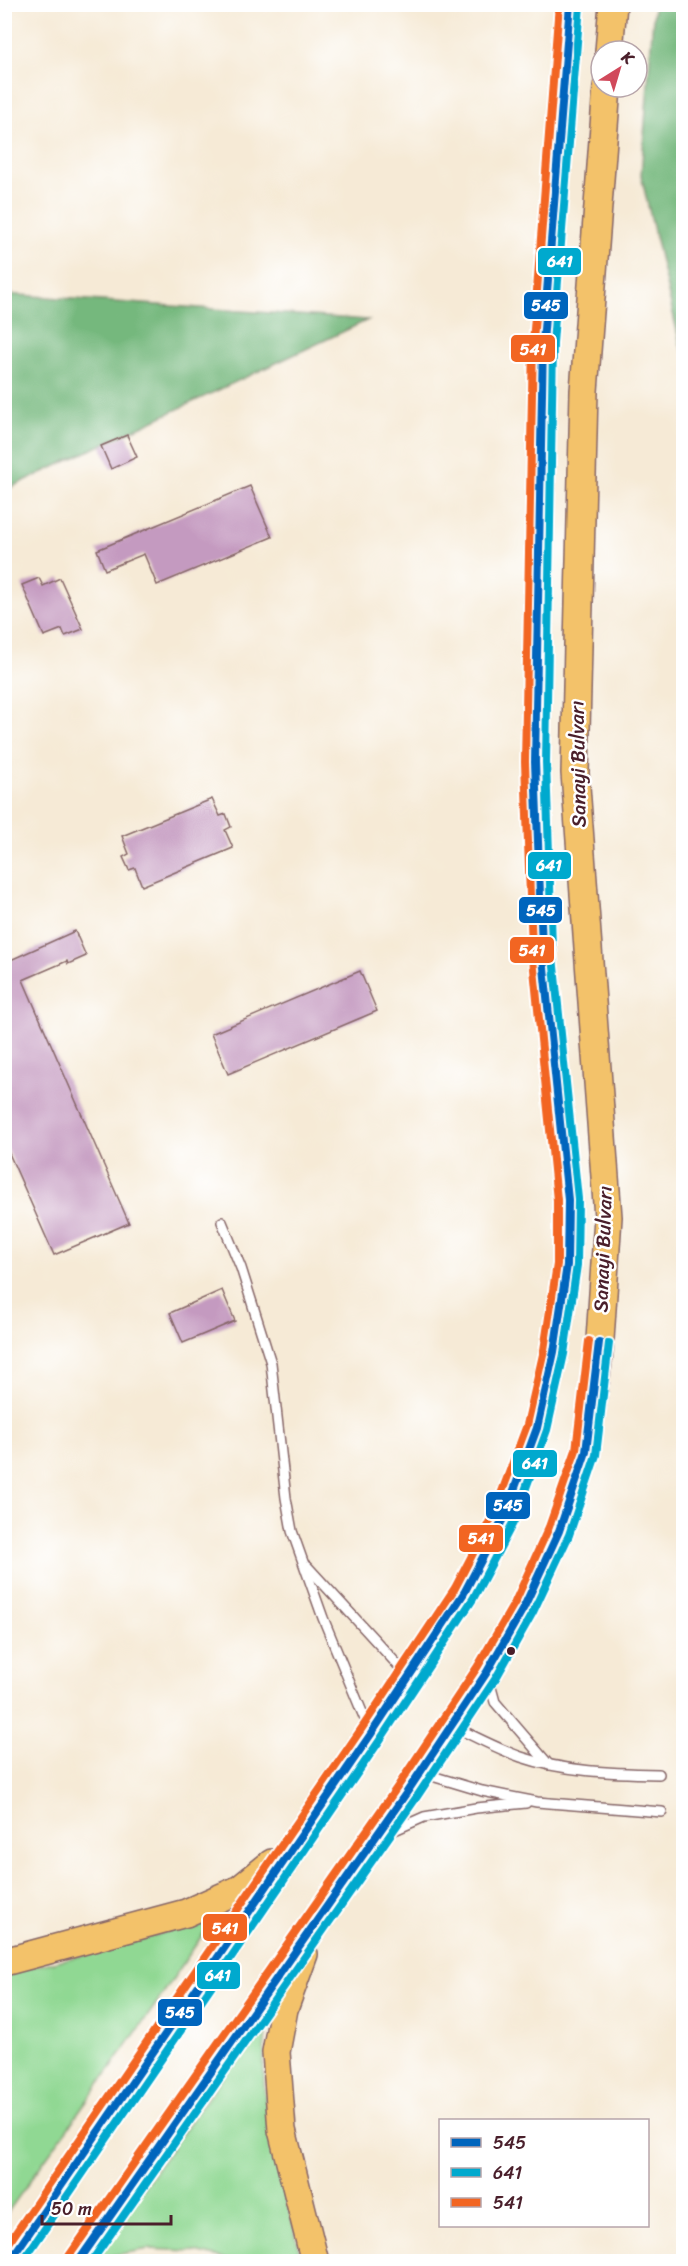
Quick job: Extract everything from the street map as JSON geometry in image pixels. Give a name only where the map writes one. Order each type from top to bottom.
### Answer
[{"type":"main road","name":"Sanayi Bulvarı","points":[[9,2262],[464,1593],[504,1517],[537,1428],[554,1352],[567,1264],[568,1200],[542,948],[535,762],[543,342],[570,4]]},
{"type":"main road","points":[[610,39],[613,4]]},
{"type":"main road","name":"Sanayi Bulvarı","points":[[78,2262],[420,1772],[487,1672],[524,1607],[559,1530],[586,1452],[599,1355],[608,1217],[575,773],[584,391],[605,99]]},
{"type":"main road","points":[[4,1962],[186,1913],[240,1889],[296,1843]]},
{"type":"main road","points":[[315,2262],[282,2130],[276,2052],[284,2009],[317,1918]]},
{"type":"lane","points":[[222,1222],[241,1268],[271,1363],[292,1532],[323,1618],[370,1734]]},
{"type":"lane","points":[[304,1562],[408,1677]]},
{"type":"lane","points":[[487,1672],[495,1702],[549,1765]]},
{"type":"lane","points":[[451,1725],[519,1757],[549,1765],[606,1773],[658,1774]]},
{"type":"lane","points":[[420,1772],[482,1791],[537,1802],[662,1812]]},
{"type":"lane","points":[[374,1838],[424,1817],[476,1808],[537,1802]]},
{"type":"green space","points":[[654,5],[683,5],[683,351],[641,175],[647,99],[649,99]]},
{"type":"green space","points":[[5,294],[368,320],[5,490]]},
{"type":"green space","points":[[204,1920],[205,1931],[154,2007],[5,2216],[5,1973],[114,1948]]},
{"type":"green space","points":[[276,2002],[266,2033],[264,2091],[273,2148],[303,2261],[233,2261],[191,2251],[149,2249],[92,2259]]},
{"type":"building","points":[[127,435],[137,457],[111,469],[101,446]]},
{"type":"building","points":[[250,486],[272,537],[157,585],[144,554],[105,570],[97,550]]},
{"type":"building","points":[[39,578],[43,586],[60,578],[83,629],[65,636],[62,629],[44,636],[22,585]]},
{"type":"building","points":[[212,799],[220,816],[226,814],[231,827],[225,830],[233,848],[142,886],[135,868],[129,870],[123,857],[129,854],[122,836]]},
{"type":"building","points":[[75,931],[86,956],[68,964],[67,961],[23,980],[129,1223],[54,1255],[4,1142],[4,963]]},
{"type":"building","points":[[360,971],[377,1011],[228,1074],[211,1034]]},
{"type":"building","points":[[222,1290],[235,1321],[183,1343],[170,1313]]},
{"type":"transit line","name":"541","points":[[4,2250],[362,1728],[455,1588],[494,1513],[527,1425],[544,1350],[557,1264],[557,1200],[532,949],[525,762],[533,342],[559,4]]},
{"type":"transit line","name":"545","points":[[9,2262],[371,1734],[464,1593],[504,1517],[537,1428],[554,1352],[567,1265],[568,1200],[542,948],[535,762],[543,342],[570,4]]},
{"type":"transit line","name":"641","points":[[22,2262],[380,1740],[473,1599],[514,1521],[547,1430],[564,1354],[577,1265],[578,1199],[552,947],[546,762],[553,343],[580,5]]},
{"type":"transit line","name":"541","points":[[69,2256],[398,1786],[478,1666],[515,1602],[549,1527],[576,1450],[589,1341]]},
{"type":"transit line","name":"545","points":[[78,2262],[407,1792],[487,1672],[524,1607],[559,1531],[586,1452],[599,1342]]},
{"type":"transit line","name":"641","points":[[91,2262],[416,1798],[496,1678],[533,1612],[569,1535],[596,1455],[609,1343]]}]
